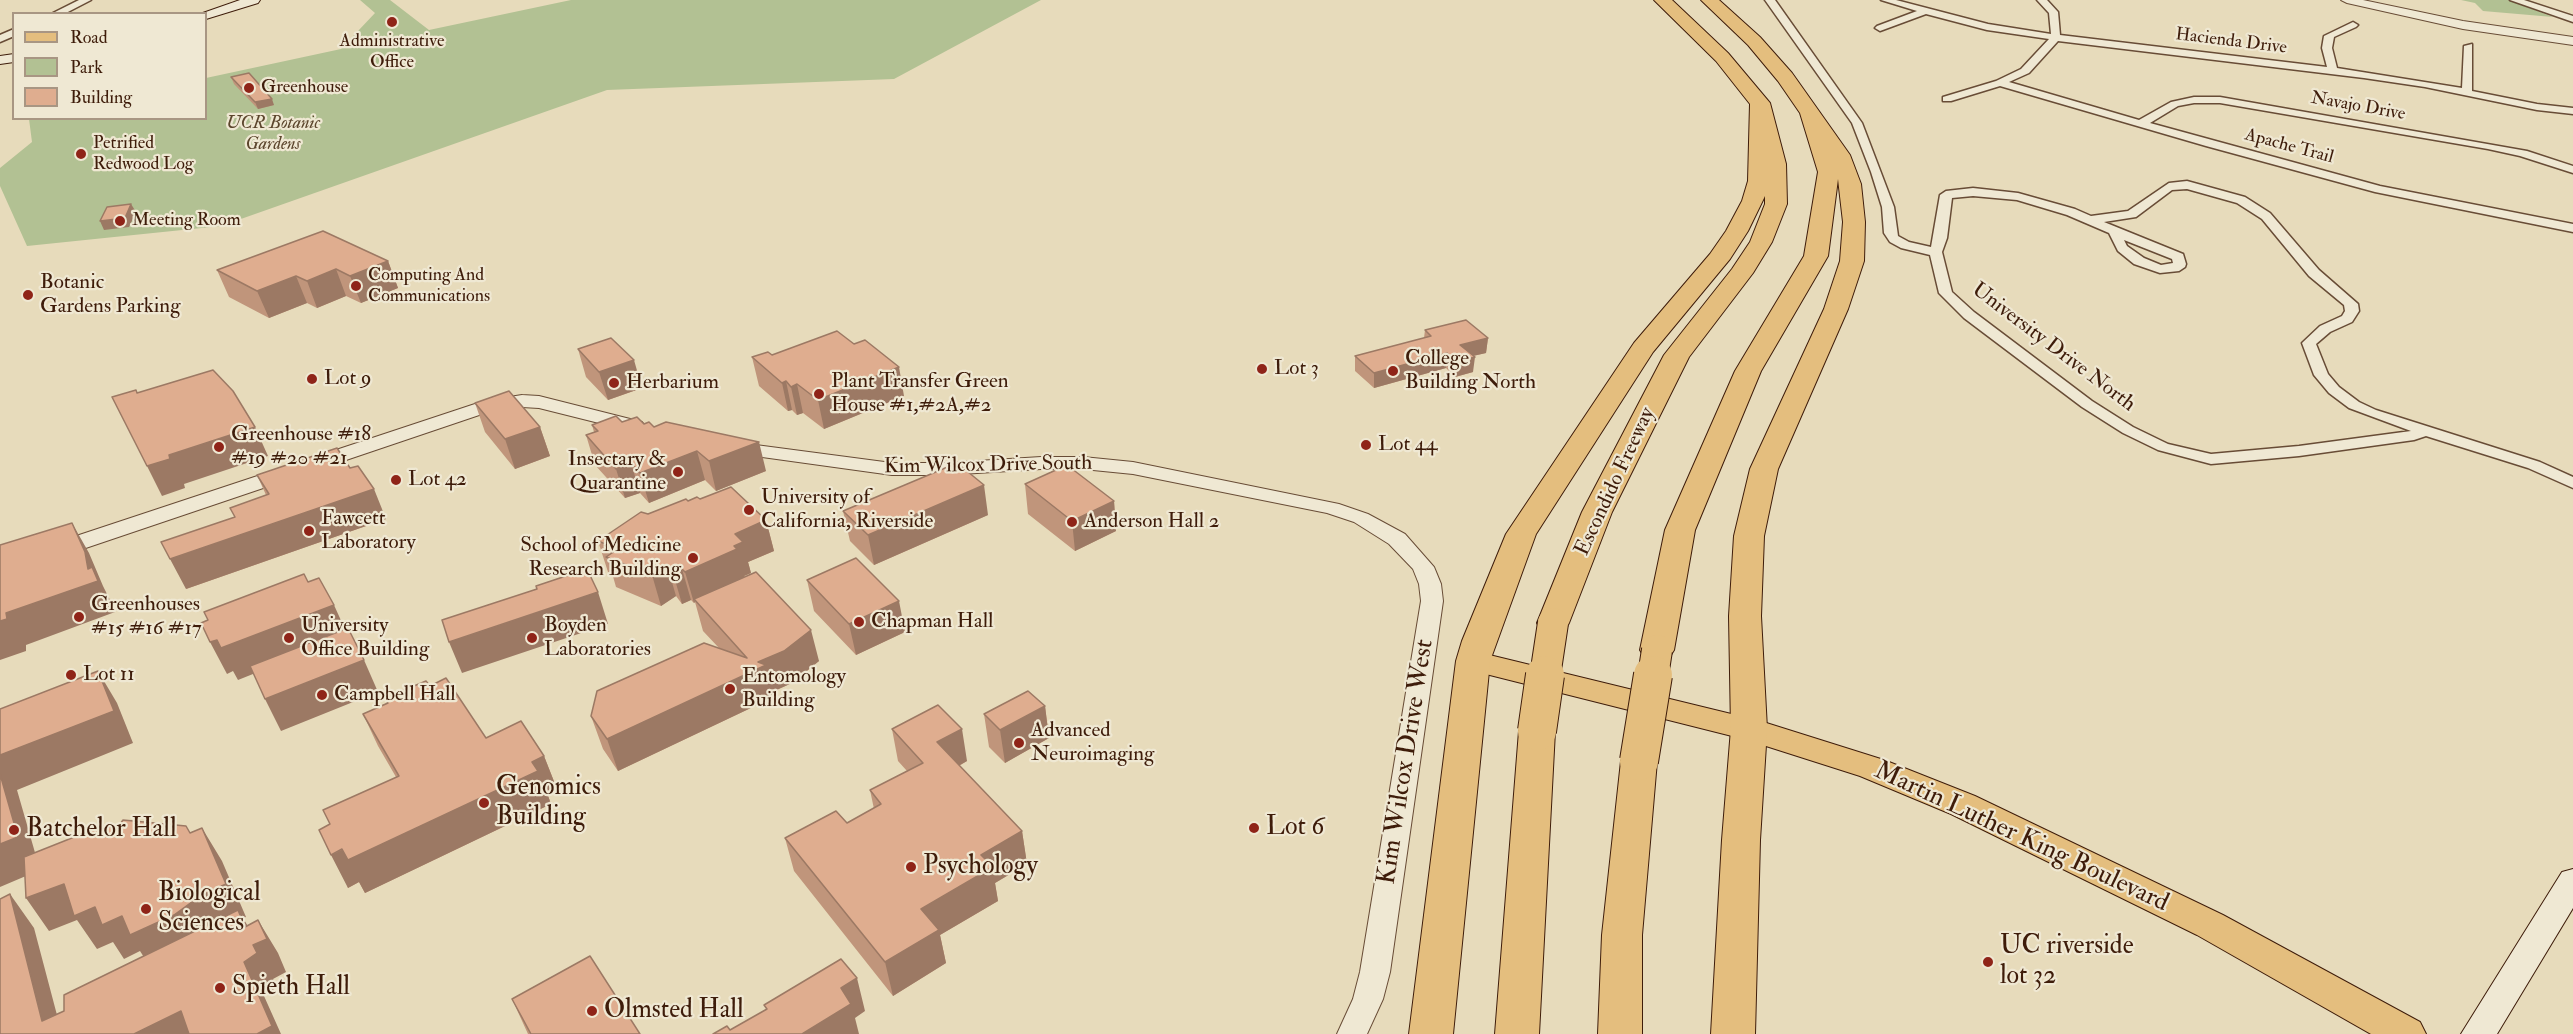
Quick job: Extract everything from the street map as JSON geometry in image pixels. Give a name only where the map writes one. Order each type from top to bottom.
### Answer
[{"type":"highway","name":"Escondido Freeway","points":[[1517,1034],[1538,731],[1553,623],[1597,512],[1677,355],[1741,273],[1761,242],[1776,204],[1776,164],[1760,103],[1722,57],[1662,0]]},
{"type":"highway","points":[[1709,0],[1754,41],[1785,77],[1840,155],[1850,184],[1854,222],[1852,261],[1836,309],[1764,469],[1749,536],[1745,616],[1749,729],[1741,840],[1733,1034]]},
{"type":"highway","points":[[1431,1034],[1473,661],[1521,534],[1643,348],[1718,259],[1743,221],[1753,201],[1759,181],[1760,103]]},
{"type":"highway","points":[[1620,1034],[1622,934],[1639,761],[1680,530],[1748,371],[1816,256],[1828,172],[1810,113]]},
{"type":"main road","points":[[207,15],[253,0]]},
{"type":"main road","name":"Martin Luther King Boulevard","points":[[1473,661],[1749,729],[1872,768],[1963,805],[2210,925],[2406,1034]]},
{"type":"main road","points":[[2478,1034],[2573,881]]},
{"type":"street","points":[[59,12],[86,0]]},
{"type":"street","points":[[1770,0],[1858,127],[1868,147],[1885,198],[1890,233],[1894,239],[1905,245],[1936,252],[1941,238],[1946,195],[1973,192],[2018,197],[2091,220],[2178,258],[2180,264],[2174,268],[2160,269],[2139,261],[2122,248],[2114,231]]},
{"type":"street","name":"Hacienda Drive","points":[[1886,0],[1987,27],[2055,38],[2333,71],[2537,107],[2573,111]]},
{"type":"street","points":[[1947,99],[2000,83],[2025,71],[2037,60],[2055,38],[2053,12],[2042,0]]},
{"type":"street","points":[[2347,0],[2463,25],[2573,40]]},
{"type":"street","points":[[2515,0],[2573,19]]},
{"type":"street","points":[[1880,28],[1925,11]]},
{"type":"street","points":[[2333,71],[2327,48],[2329,36],[2353,25]]},
{"type":"street","points":[[2467,93],[2469,46]]},
{"type":"street","name":"Apache Trail","points":[[2000,83],[2379,189],[2573,228]]},
{"type":"street","name":"Navajo Drive","points":[[2140,123],[2175,104],[2194,100],[2220,100],[2488,146],[2523,153],[2573,170]]},
{"type":"street","points":[[2091,220],[2132,214],[2169,187],[2187,185],[2216,191],[2241,200],[2266,216],[2314,273],[2351,304],[2352,311],[2347,319],[2325,329],[2309,343],[2321,375],[2354,405],[2534,465],[2573,483]]},
{"type":"street","name":"University Drive North","points":[[1936,252],[1946,293],[1969,315],[2086,404],[2128,430],[2163,447],[2211,459],[2299,451],[2414,435],[2425,430]]},
{"type":"street","points":[[42,555],[447,418],[507,402],[539,402],[655,431]]},
{"type":"street","name":"Kim Wilcox Drive South","points":[[713,445],[892,469],[945,469],[1041,463],[1104,465],[1171,475],[1293,499],[1332,508],[1361,518]]},
{"type":"street","name":"Kim Wilcox Drive West","points":[[1352,1034],[1368,999],[1375,972],[1432,601],[1430,584],[1423,567],[1412,553],[1397,539],[1361,518]]},
{"type":"green space","name":"UCR Botanic Gardens","points":[[360,0],[390,0],[429,30],[571,0],[1041,0],[894,79],[607,90],[221,226],[27,246],[0,186],[0,168],[32,142],[29,120],[207,120],[207,78],[341,49],[375,13]]},
{"type":"green space","points":[[2461,0],[2508,0],[2553,17],[2483,11],[2475,3]]},
{"type":"building","points":[[249,73],[272,99],[255,102],[231,77]]},
{"type":"building","points":[[131,204],[125,218],[100,221],[107,207]]},
{"type":"building","points":[[323,231],[388,261],[350,276],[336,269],[307,281],[296,276],[257,291],[217,270]]},
{"type":"building","points":[[1466,320],[1488,338],[1460,345],[1475,357],[1456,362],[1447,353],[1374,373],[1355,356],[1431,336],[1425,330]]},
{"type":"building","points":[[837,331],[854,344],[865,340],[899,367],[818,400],[797,384],[791,387],[786,381],[782,383],[752,357],[768,352],[772,355]]},
{"type":"building","points":[[611,338],[634,360],[599,372],[578,349]]},
{"type":"building","points":[[213,370],[233,391],[255,427],[169,455],[170,459],[147,466],[112,397],[136,390],[137,393]]},
{"type":"building","points":[[509,391],[540,427],[505,439],[475,403]]},
{"type":"building","points":[[616,416],[622,422],[637,417],[644,424],[649,422],[654,427],[666,422],[759,442],[709,461],[697,451],[640,473],[631,463],[616,469],[586,435],[598,431],[592,425]]},
{"type":"building","points":[[337,448],[350,468],[358,466],[374,489],[170,559],[161,542],[235,517],[230,508],[269,494],[257,475]]},
{"type":"building","points":[[957,463],[984,485],[868,535],[843,511]]},
{"type":"building","points":[[1067,465],[1114,501],[1072,521],[1025,484]]},
{"type":"building","points":[[731,487],[766,520],[735,534],[743,542],[734,546],[737,549],[685,572],[682,569],[673,573],[667,565],[652,575],[606,557],[618,549],[598,541],[641,512],[648,514],[686,499],[688,501],[697,497],[700,499]]},
{"type":"building","points":[[72,523],[85,552],[88,569],[92,567],[98,581],[6,613],[7,619],[0,621],[0,545]]},
{"type":"building","points":[[856,558],[899,601],[849,624],[807,580]]},
{"type":"building","points":[[587,569],[598,592],[449,642],[442,620],[537,589],[536,586]]},
{"type":"building","points":[[756,572],[811,630],[784,651],[758,662],[766,665],[607,739],[591,716],[597,691],[704,643],[747,658],[694,599]]},
{"type":"building","points":[[304,574],[308,582],[319,578],[334,605],[221,648],[217,640],[210,642],[201,623],[208,620],[204,612]]},
{"type":"building","points":[[348,628],[364,660],[265,699],[250,666]]},
{"type":"building","points":[[98,671],[114,711],[0,755],[0,709]]},
{"type":"building","points":[[446,678],[486,738],[521,721],[544,756],[532,762],[538,771],[348,860],[342,849],[331,855],[319,830],[330,824],[323,810],[399,776],[363,714],[388,703],[385,698],[426,681],[430,686]]},
{"type":"building","points":[[1028,691],[1045,706],[1000,730],[984,714]]},
{"type":"building","name":"Psychology","points":[[938,705],[962,729],[937,742],[1022,831],[981,855],[993,867],[921,909],[939,930],[885,962],[785,838],[836,811],[847,823],[881,804],[870,790],[923,763],[892,729]]},
{"type":"building","points":[[0,774],[18,837],[0,844]]},
{"type":"building","points":[[123,820],[186,826],[190,833],[202,828],[226,884],[200,896],[174,915],[130,935],[122,916],[102,925],[95,907],[74,916],[64,884],[26,898],[24,857],[102,826],[117,828]]},
{"type":"building","points":[[10,894],[42,1021],[64,1011],[64,995],[238,910],[245,927],[258,920],[267,939],[253,945],[257,953],[244,962],[272,1026],[257,1034],[189,1034],[181,1011],[134,1034],[0,1034],[0,899]]},
{"type":"building","points":[[590,956],[640,1034],[531,1034],[512,999]]},
{"type":"building","points":[[841,959],[857,978],[841,988],[851,1004],[802,1034],[713,1034],[727,1026],[730,1030],[767,1009],[764,1005]]},
{"type":"place","name":"Administrative Office","points":[[392,22]]},
{"type":"place","name":"Greenhouse","points":[[249,88]]},
{"type":"place","name":"Petrified Redwood Log","points":[[81,154]]},
{"type":"place","name":"Meeting Room","points":[[120,221]]},
{"type":"place","name":"Computing And Communications","points":[[356,286]]},
{"type":"place","name":"Botanic Gardens Parking","points":[[28,295]]},
{"type":"place","name":"Lot 3","points":[[1262,369]]},
{"type":"place","name":"College Building North","points":[[1393,371]]},
{"type":"place","name":"Lot 9","points":[[312,379]]},
{"type":"place","name":"Herbarium","points":[[614,383]]},
{"type":"place","name":"Plant Transfer Green House #1,#2A,#2","points":[[819,394]]},
{"type":"place","name":"Lot 44","points":[[1366,445]]},
{"type":"place","name":"Greenhouse #18 #19 #20 #21","points":[[219,447]]},
{"type":"place","name":"Insectary & Quarantine","points":[[678,472]]},
{"type":"place","name":"Lot 42","points":[[396,480]]},
{"type":"place","name":"University of California, Riverside","points":[[749,510]]},
{"type":"place","name":"Anderson Hall 2","points":[[1072,522]]},
{"type":"place","name":"Fawcett Laboratory","points":[[309,531]]},
{"type":"place","name":"School of Medicine Research Building","points":[[693,558]]},
{"type":"place","name":"Greenhouses #15 #16 #17","points":[[79,617]]},
{"type":"place","name":"Chapman Hall","points":[[859,622]]},
{"type":"place","name":"University Office Building","points":[[289,638]]},
{"type":"place","name":"Boyden Laboratories","points":[[532,638]]},
{"type":"place","name":"Lot 11","points":[[71,675]]},
{"type":"place","name":"Entomology Building","points":[[730,689]]},
{"type":"place","name":"Campbell Hall","points":[[322,695]]},
{"type":"place","name":"Advanced Neuroimaging","points":[[1019,743]]},
{"type":"place","name":"Genomics Building","points":[[484,803]]},
{"type":"place","name":"Lot 6","points":[[1254,828]]},
{"type":"place","name":"Batchelor Hall","points":[[14,830]]},
{"type":"place","name":"Psychology","points":[[911,867]]},
{"type":"place","name":"Biological Sciences","points":[[146,909]]},
{"type":"place","name":"UC riverside lot 32","points":[[1988,962]]},
{"type":"place","name":"Spieth Hall","points":[[220,988]]},
{"type":"place","name":"Olmsted Hall","points":[[592,1011]]}]
